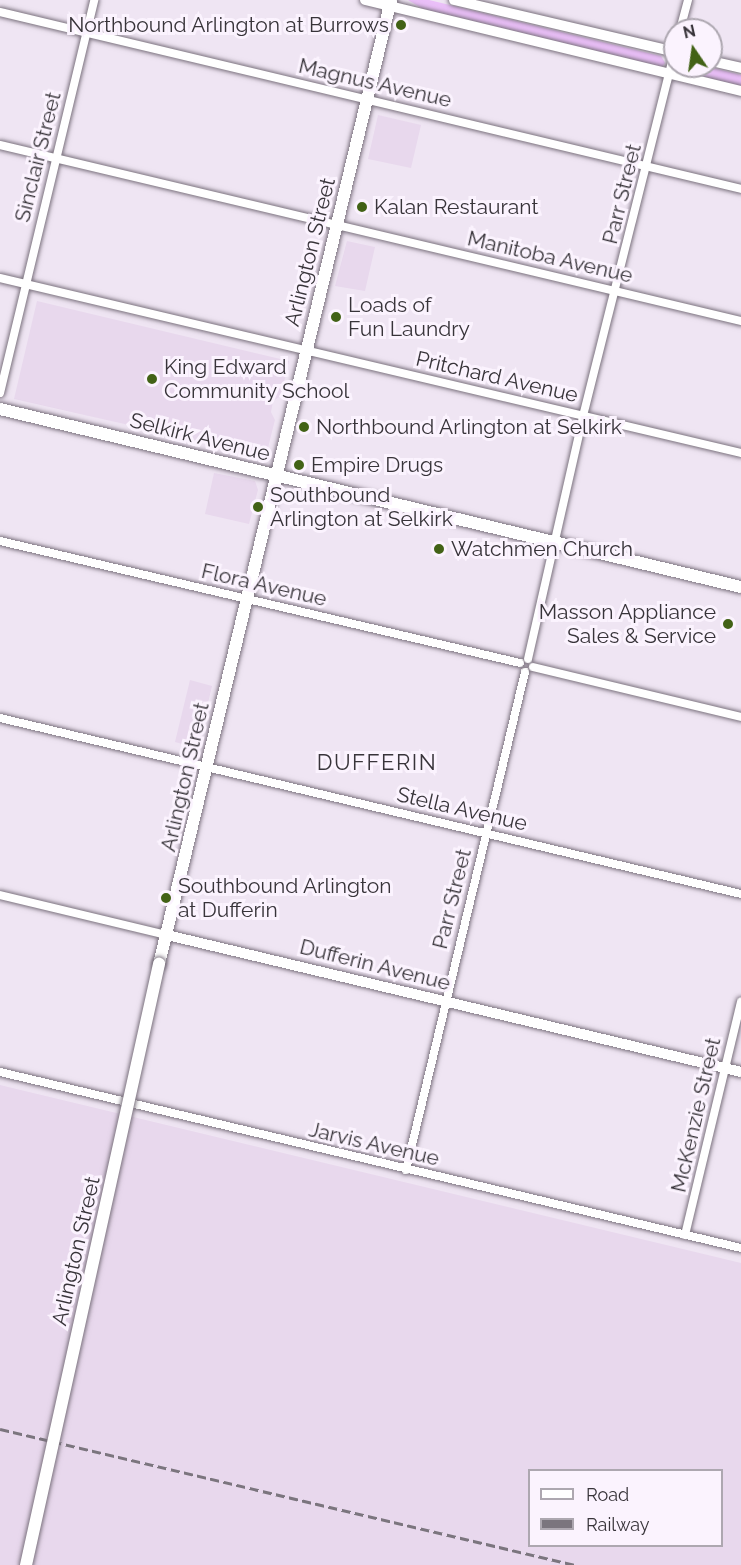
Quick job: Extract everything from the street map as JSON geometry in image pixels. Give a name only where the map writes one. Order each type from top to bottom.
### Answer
[{"type":"main road","name":"Arlington Street","points":[[26,1565],[159,964],[390,3]]},
{"type":"main road","name":"Selkirk Avenue","points":[[0,409],[741,587]]},
{"type":"street","name":"Sinclair Street","points":[[0,393],[94,0]]},
{"type":"street","points":[[365,0],[390,3],[663,72]]},
{"type":"street","points":[[454,0],[663,49]]},
{"type":"street","points":[[683,18],[688,0]]},
{"type":"street","name":"Magnus Avenue","points":[[0,12],[741,189]]},
{"type":"street","points":[[723,64],[741,68]]},
{"type":"street","name":"Parr Street","points":[[406,1170],[584,416],[617,292],[668,78]]},
{"type":"street","points":[[686,78],[741,91]]},
{"type":"street","name":"Manitoba Avenue","points":[[0,145],[741,321]]},
{"type":"street","name":"Pritchard Avenue","points":[[0,278],[741,453]]},
{"type":"street","name":"Flora Avenue","points":[[0,540],[741,717]]},
{"type":"street","name":"Stella Avenue","points":[[0,718],[741,894]]},
{"type":"street","name":"Dufferin Avenue","points":[[0,895],[741,1072]]},
{"type":"street","name":"McKenzie Street","points":[[685,1235],[741,1002]]},
{"type":"street","name":"Jarvis Avenue","points":[[0,1072],[741,1248]]},
{"type":"shaded area","points":[[408,0],[429,0],[661,56],[663,66],[662,67],[423,9]]},
{"type":"shaded area","points":[[723,70],[741,75],[741,86],[709,78],[723,78]]},
{"type":"shaded area","points":[[378,115],[421,125],[411,168],[368,159]]},
{"type":"shaded area","points":[[347,241],[375,247],[365,291],[335,286]]},
{"type":"shaded area","name":"King Edward Community School","points":[[37,301],[289,361],[281,396],[273,401],[271,412],[275,420],[266,456],[14,399]]},
{"type":"shaded area","points":[[214,473],[255,481],[258,490],[249,524],[205,514]]},
{"type":"shaded area","points":[[190,680],[212,686],[197,748],[175,742]]},
{"type":"shaded area","points":[[0,1085],[741,1263],[741,1565],[0,1565]]},
{"type":"railway","points":[[0,1429],[575,1565]]},
{"type":"place","name":"Northbound Arlington at Burrows","points":[[401,25]]},
{"type":"place","name":"Kalan Restaurant","points":[[362,207]]},
{"type":"place","name":"Loads of Fun Laundry","points":[[336,317]]},
{"type":"place","name":"King Edward Community School","points":[[152,379]]},
{"type":"place","name":"Northbound Arlington at Selkirk","points":[[304,427]]},
{"type":"place","name":"Empire Drugs","points":[[299,465]]},
{"type":"place","name":"Southbound Arlington at Selkirk","points":[[258,507]]},
{"type":"place","name":"Watchmen Church","points":[[439,549]]},
{"type":"place","name":"Masson Appliance Sales & Service","points":[[728,624]]},
{"type":"place","name":"Southbound Arlington at Dufferin","points":[[166,898]]},
{"type":"district","name":"DUFFERIN","points":[[377,763]]}]
